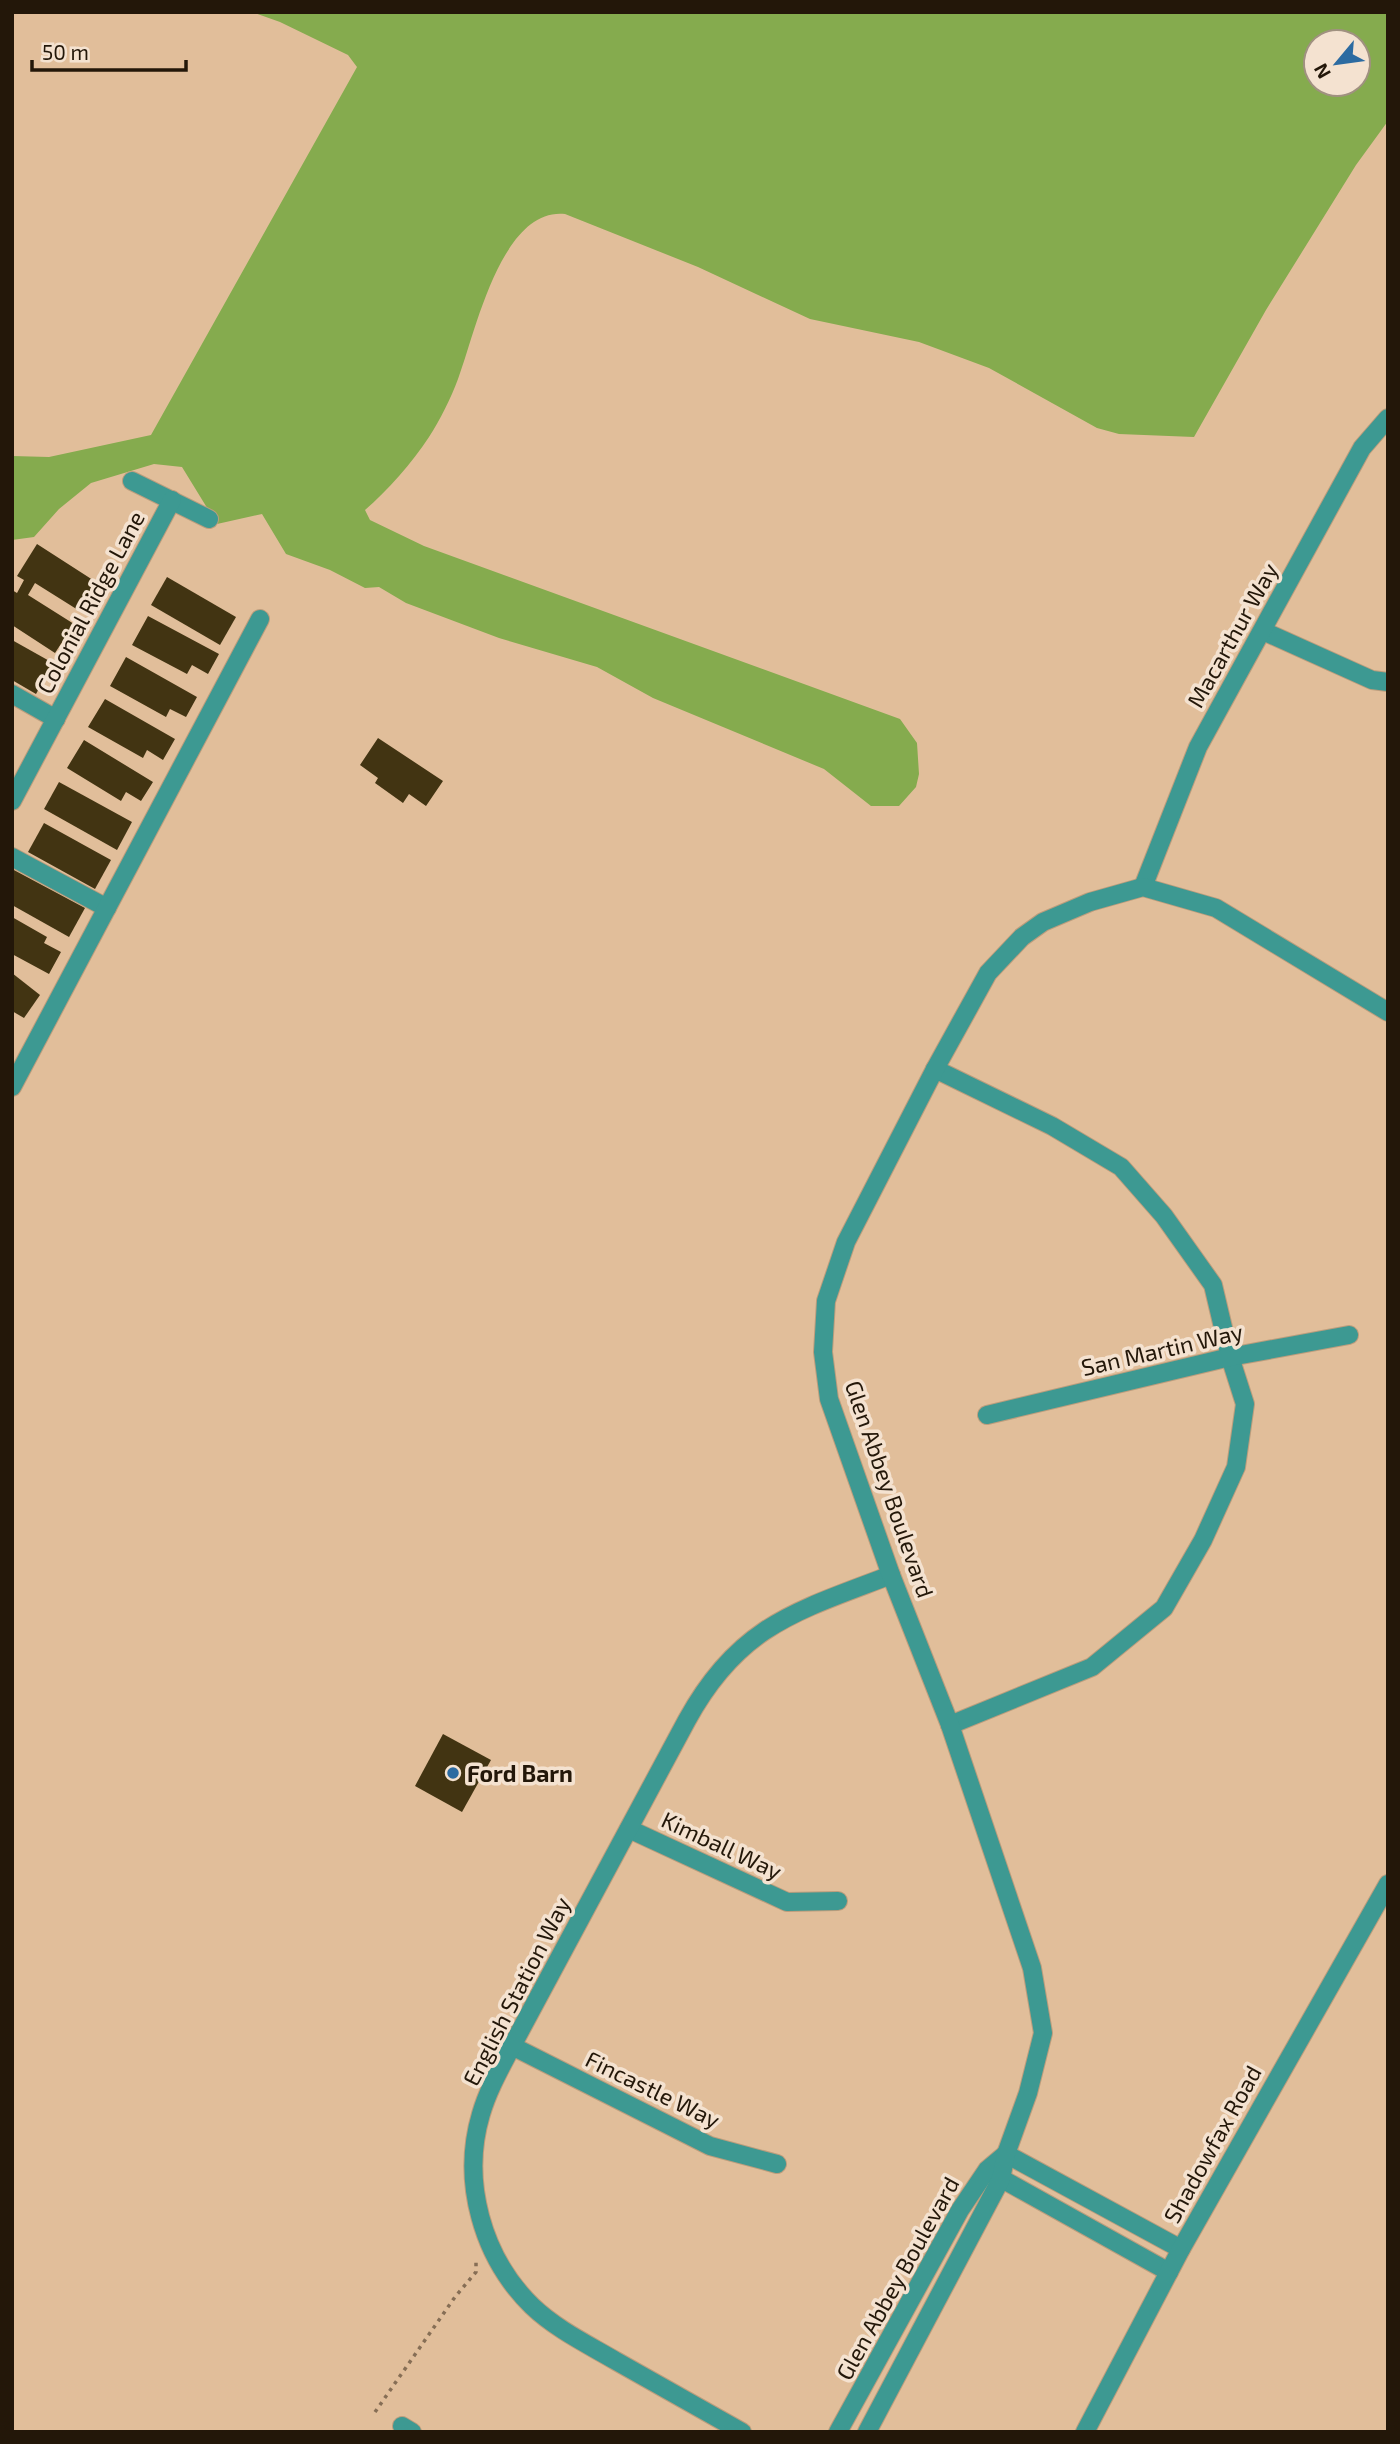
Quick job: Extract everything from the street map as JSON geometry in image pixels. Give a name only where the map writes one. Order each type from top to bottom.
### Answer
[{"type":"street","name":"Macarthur Way","points":[[1143,887],[1198,747],[1362,448],[1388,418]]},
{"type":"street","points":[[132,481],[209,519]]},
{"type":"street","name":"Colonial Ridge Lane","points":[[12,801],[172,500]]},
{"type":"street","points":[[12,1087],[260,619]]},
{"type":"street","points":[[1263,631],[1372,680],[1388,682]]},
{"type":"street","points":[[12,694],[56,719]]},
{"type":"street","points":[[12,857],[107,908]]},
{"type":"street","points":[[1143,887],[1216,908],[1388,1012]]},
{"type":"street","name":"Glen Abbey Boulevard","points":[[867,2432],[1006,2154],[1028,2093],[1043,2033],[1032,1968],[950,1726],[891,1574],[829,1399],[823,1352],[825,1301],[846,1242],[988,973],[1021,937],[1043,922],[1090,902],[1143,887]]},
{"type":"street","points":[[935,1069],[1052,1126],[1121,1167],[1164,1216],[1213,1285],[1230,1357],[1245,1404],[1236,1467],[1203,1540],[1164,1608],[1092,1667],[950,1726]]},
{"type":"street","name":"San Martin Way","points":[[987,1415],[1230,1357],[1349,1335]]},
{"type":"street","name":"English Station Way","points":[[742,2432],[568,2333],[531,2305],[496,2257],[485,2234],[475,2190],[473,2164],[480,2117],[489,2091],[512,2046],[696,1702],[727,1661],[748,1641],[797,1611],[891,1574]]},
{"type":"street","name":"Kimball Way","points":[[629,1829],[787,1902],[838,1901]]},
{"type":"street","name":"Shadowfax Road","points":[[1084,2432],[1181,2249],[1388,1884]]},
{"type":"street","name":"Fincastle Way","points":[[512,2046],[710,2146],[777,2164]]},
{"type":"street","points":[[1006,2154],[1181,2249]]},
{"type":"street","points":[[994,2174],[1169,2272]]},
{"type":"street","name":"Glen Abbey Boulevard","points":[[838,2432],[960,2210],[994,2174]]},
{"type":"path","points":[[375,2412],[455,2297],[476,2272],[476,2261]]},
{"type":"green space","points":[[252,12],[1388,12],[1388,121],[1356,165],[1266,310],[1194,437],[1119,434],[1097,428],[989,368],[919,342],[810,319],[698,267],[565,214],[543,217],[524,230],[508,251],[482,305],[458,379],[445,409],[415,457],[365,510],[370,520],[424,546],[900,719],[917,743],[919,774],[916,787],[899,806],[871,806],[824,769],[653,698],[597,667],[499,638],[406,603],[379,587],[365,588],[330,570],[286,554],[262,514],[217,524],[182,467],[154,464],[91,483],[59,509],[34,537],[12,540],[12,456],[49,457],[151,435],[357,67],[348,55],[280,22]]},
{"type":"building","points":[[37,544],[96,582],[78,610],[35,583],[28,595],[74,624],[55,653],[12,625],[12,590],[17,593],[24,580],[17,576]]},
{"type":"building","points":[[167,577],[236,617],[220,645],[151,605]]},
{"type":"building","points":[[148,616],[219,654],[208,674],[192,665],[187,674],[132,645]]},
{"type":"building","points":[[12,640],[53,663],[36,694],[12,680]]},
{"type":"building","points":[[126,657],[197,697],[186,717],[170,709],[166,717],[110,686]]},
{"type":"building","points":[[105,699],[175,739],[163,760],[147,750],[143,758],[88,727]]},
{"type":"building","points":[[378,738],[443,781],[426,806],[409,794],[403,803],[375,783],[378,778],[360,765]]},
{"type":"building","points":[[84,740],[153,782],[141,801],[126,792],[121,801],[67,768]]},
{"type":"building","points":[[59,782],[132,822],[117,850],[44,809]]},
{"type":"building","points":[[44,823],[111,860],[95,889],[28,852]]},
{"type":"building","points":[[12,869],[85,908],[69,937],[12,905]]},
{"type":"building","points":[[12,917],[47,937],[44,943],[61,952],[49,974],[12,954]]},
{"type":"building","points":[[12,973],[40,995],[24,1018],[12,1011]]},
{"type":"building","name":"Ford Barn","points":[[443,1734],[491,1760],[462,1812],[415,1786]]},
{"type":"place","name":"Ford Barn","points":[[453,1773]]}]
